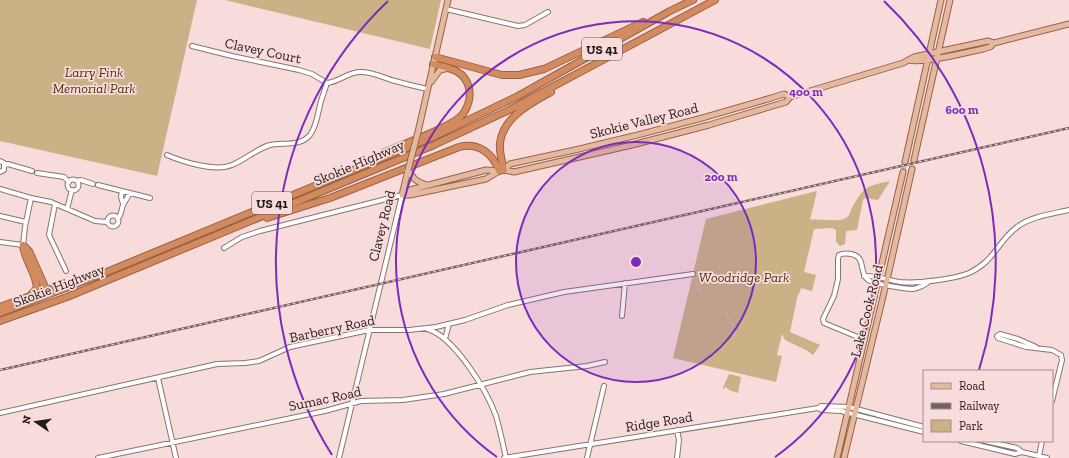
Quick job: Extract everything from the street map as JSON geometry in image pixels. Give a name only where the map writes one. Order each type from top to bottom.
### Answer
[{"type":"highway","name":"Skokie Highway","points":[[0,314],[67,289],[346,173],[486,112],[518,96],[670,11],[693,0]]},
{"type":"highway","name":"Skokie Highway","points":[[0,321],[67,297],[434,145],[496,116],[715,0]]},
{"type":"highway","points":[[435,57],[502,75],[529,74],[550,66],[640,23],[670,11]]},
{"type":"highway","points":[[346,173],[371,158],[449,124],[462,115],[469,101],[469,87],[462,75],[452,68],[433,64]]},
{"type":"highway","points":[[501,171],[500,143],[503,132],[510,121],[522,109],[568,82],[585,70]]},
{"type":"highway","points":[[230,230],[330,198],[459,146],[466,145],[480,147],[501,171]]},
{"type":"highway","points":[[23,245],[29,251],[45,287],[55,290],[67,289]]},
{"type":"highway","points":[[0,307],[30,296],[37,288],[37,282],[24,254],[23,245]]},
{"type":"main road","name":"Clavey Road","points":[[402,195],[448,0]]},
{"type":"main road","points":[[905,162],[941,0]]},
{"type":"main road","points":[[914,160],[950,0]]},
{"type":"main road","points":[[994,43],[1069,24]]},
{"type":"main road","name":"Skokie Valley Road","points":[[402,195],[410,190],[486,170],[514,172],[677,134],[786,102],[790,97],[909,60],[914,57],[988,41],[994,43],[990,47],[928,60],[915,62],[909,60]]},
{"type":"main road","points":[[428,89],[437,72],[443,69],[452,68]]},
{"type":"main road","name":"Skokie Valley Road","points":[[402,195],[410,195],[486,179],[510,164],[707,118],[784,94],[790,97]]},
{"type":"main road","points":[[707,118],[709,125]]},
{"type":"main road","points":[[675,126],[677,134]]},
{"type":"main road","name":"Lake Cook Road","points":[[844,458],[853,415],[887,283],[912,169]]},
{"type":"main road","points":[[408,170],[415,180],[428,185]]},
{"type":"main road","name":"Lake Cook Road","points":[[837,458],[903,172]]},
{"type":"street","points":[[446,10],[518,26],[525,25],[548,12]]},
{"type":"street","name":"Clavey Court","points":[[192,46],[299,70],[312,74],[327,83]]},
{"type":"street","points":[[167,154],[198,165],[213,168],[227,167],[266,146],[305,140],[310,135],[316,124],[321,100],[327,83],[334,82],[348,75],[360,72],[371,73],[428,89]]},
{"type":"street","points":[[0,161],[5,165],[8,164],[32,172]]},
{"type":"street","points":[[0,172],[4,170],[5,165]]},
{"type":"street","points":[[37,173],[64,178],[68,182],[68,187],[72,190]]},
{"type":"street","points":[[68,182],[74,179],[77,181],[81,180],[150,198]]},
{"type":"street","points":[[67,209],[72,190],[77,188],[77,181]]},
{"type":"street","points":[[0,189],[55,204],[95,221],[107,222],[110,226],[115,226],[119,222],[118,218],[124,204],[128,199],[129,193]]},
{"type":"street","points":[[122,191],[121,197],[124,204]]},
{"type":"street","name":"Skokie Valley Road","points":[[224,248],[242,237],[260,231],[402,195]]},
{"type":"street","name":"Clavey Road","points":[[338,458],[402,195]]},
{"type":"street","points":[[0,242],[23,245],[31,198]]},
{"type":"street","points":[[55,204],[49,235],[66,272]]},
{"type":"street","points":[[887,283],[930,281],[967,274],[982,266],[994,254],[1008,235],[1020,225],[1037,217],[1069,210]]},
{"type":"street","points":[[0,216],[26,222]]},
{"type":"street","points":[[107,222],[108,218],[111,216],[118,218]]},
{"type":"street","points":[[865,340],[824,323],[823,319],[834,296],[838,279],[839,254],[844,253],[857,255],[860,259],[864,276],[879,281],[906,289],[925,285],[930,281]]},
{"type":"street","name":"Barberry Road","points":[[0,413],[217,364],[259,361],[290,347],[369,330],[425,329],[449,324],[528,300],[564,292],[693,274]]},
{"type":"street","points":[[622,316],[625,283]]},
{"type":"street","points":[[445,339],[449,324]]},
{"type":"street","points":[[425,329],[432,330],[454,347],[481,385],[496,416],[505,458]]},
{"type":"street","points":[[1036,347],[1018,339],[1000,334],[997,336],[998,338],[1022,346],[1052,350],[1061,355],[1062,360],[1053,397]]},
{"type":"street","name":"Sumac Road","points":[[98,458],[324,411],[361,401],[422,398],[444,394],[530,372],[587,366],[606,362]]},
{"type":"street","points":[[158,378],[176,458]]},
{"type":"street","points":[[586,458],[604,386]]},
{"type":"street","name":"Ridge Road","points":[[505,458],[831,405],[855,408],[923,427]]},
{"type":"street","name":"Ridge Road","points":[[818,408],[822,410],[848,413],[923,432]]},
{"type":"street","points":[[677,430],[679,440],[678,458]]},
{"type":"street","points":[[965,442],[1015,454],[1022,452]]},
{"type":"street","points":[[990,442],[1017,448],[1022,452],[1047,458]]},
{"type":"street","points":[[1039,456],[1042,442]]},
{"type":"street","points":[[1020,458],[1022,452]]},
{"type":"green space","name":"Larry Fink Memorial Park","points":[[0,0],[197,0],[157,176],[0,141]]},
{"type":"green space","points":[[225,0],[441,0],[430,49]]},
{"type":"green space","name":"Woodridge Park","points":[[890,181],[878,200],[865,198],[863,200],[857,230],[846,231],[845,244],[840,246],[836,242],[836,230],[832,228],[814,229],[804,272],[816,275],[812,291],[801,288],[798,294],[790,332],[820,345],[813,355],[785,340],[782,334],[777,355],[782,356],[776,382],[673,358],[706,219],[817,191],[810,220],[839,220],[848,216],[863,191],[876,184]]},
{"type":"green space","points":[[729,374],[741,377],[738,393],[729,390],[726,387],[722,390]]},
{"type":"waterway","points":[[692,277],[696,281],[700,294]]},
{"type":"waterway","points":[[727,312],[728,317],[735,328],[733,338]]},
{"type":"tunnel","points":[[903,172],[905,162]]},
{"type":"railway","points":[[0,370],[1069,128]]}]
